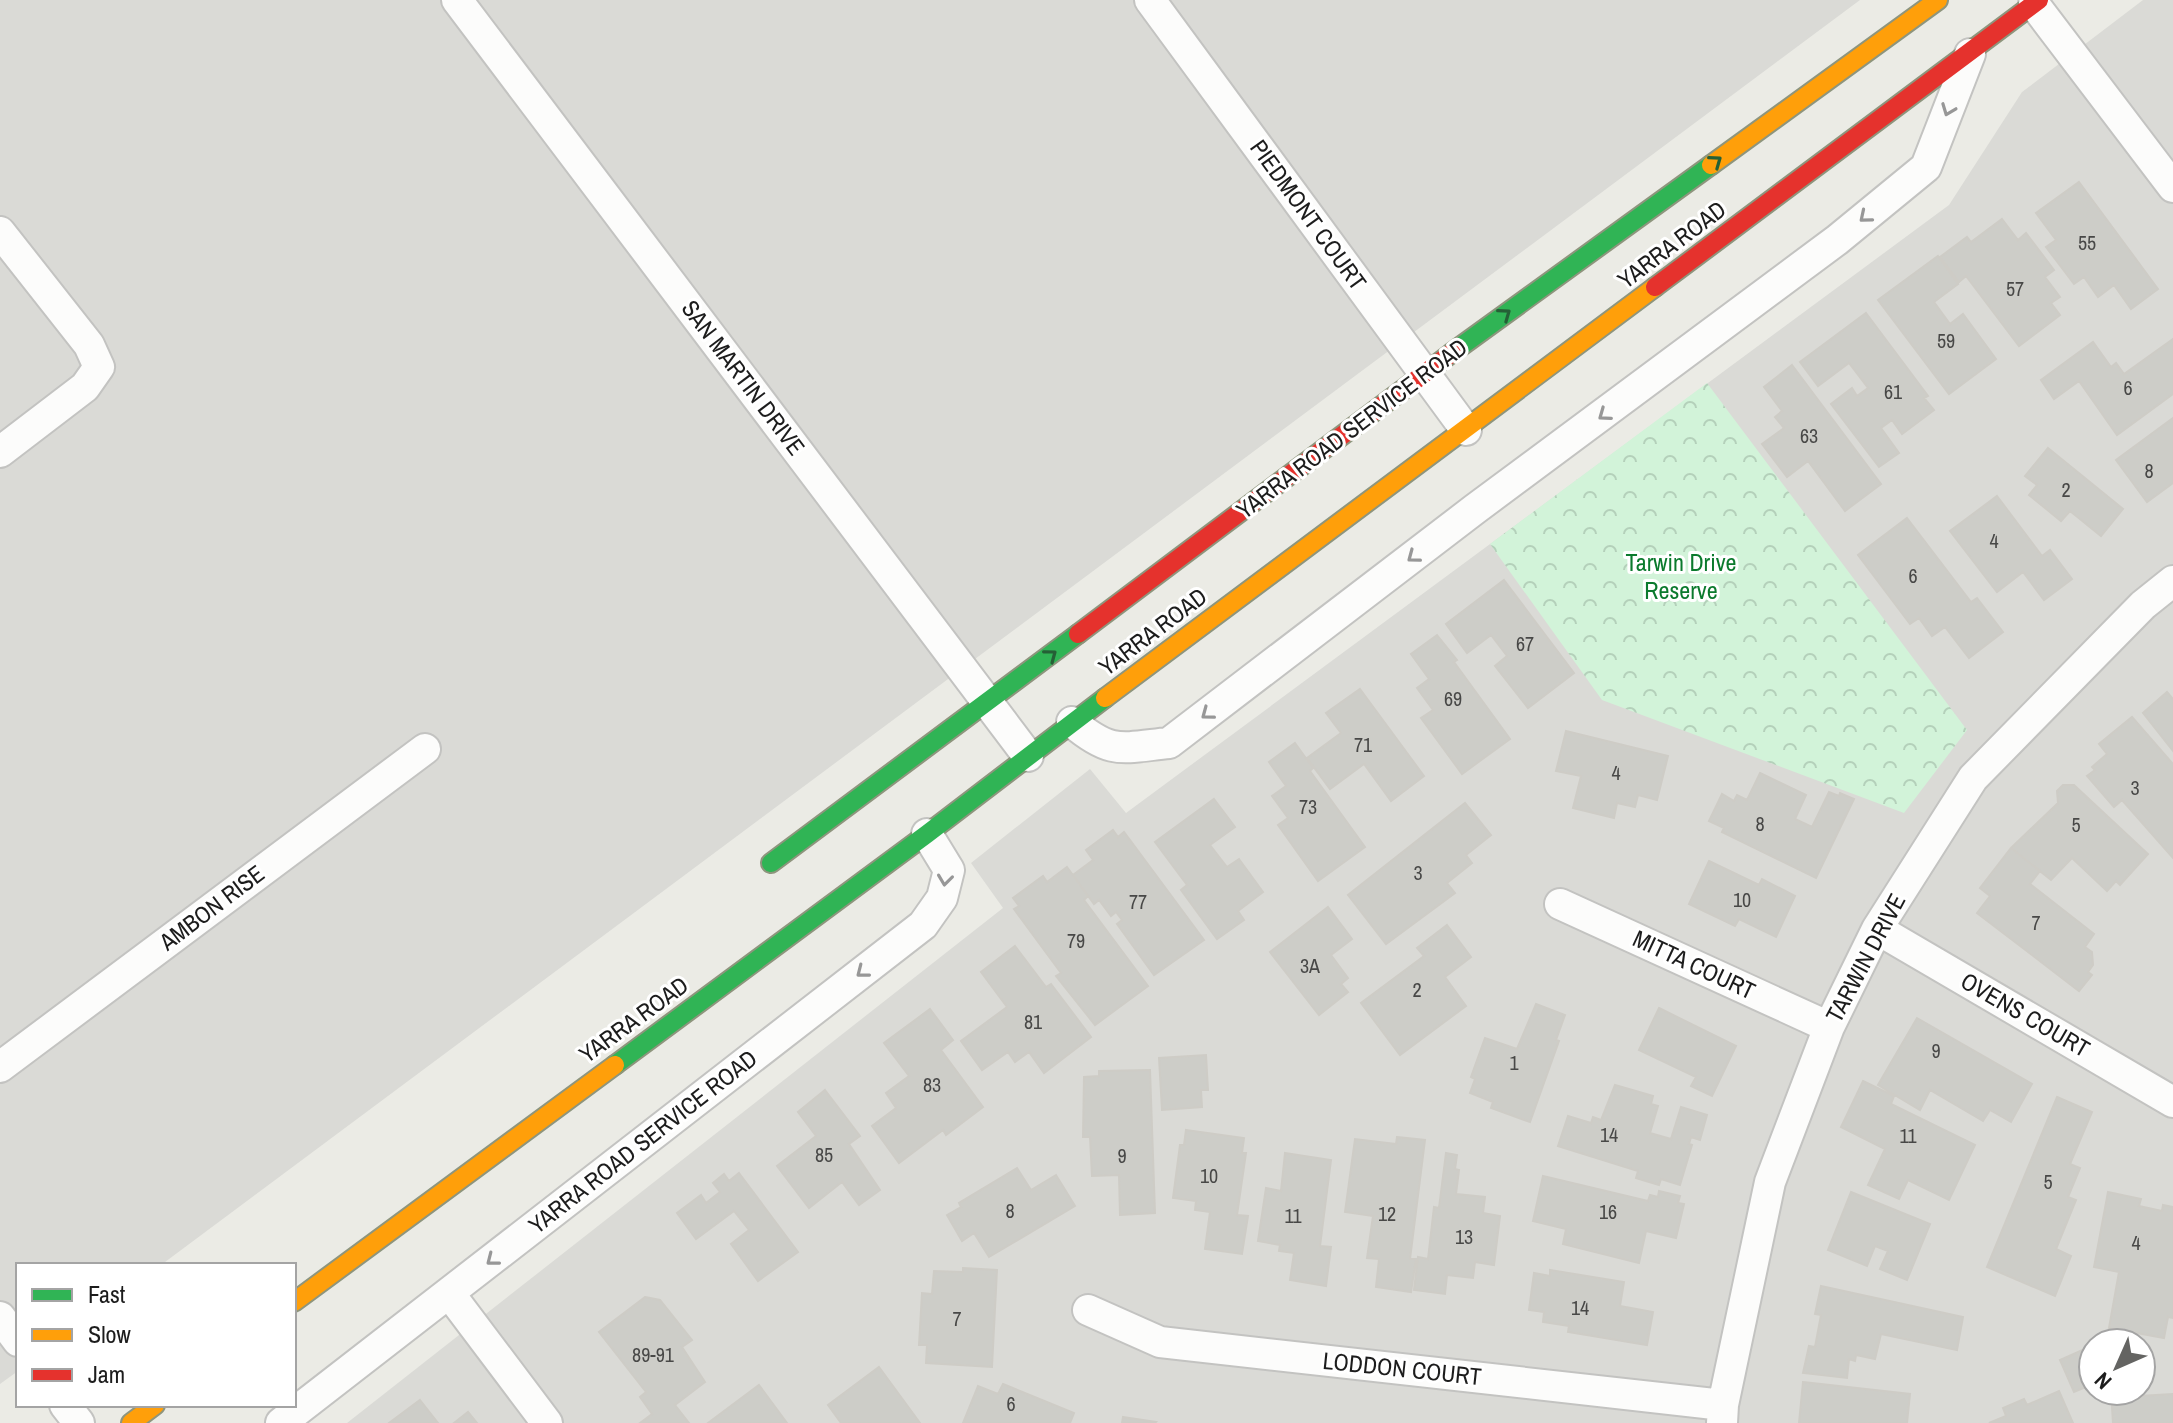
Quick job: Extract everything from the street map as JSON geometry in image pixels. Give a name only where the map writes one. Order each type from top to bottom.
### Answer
[{"type":"main road","name":"YARRA ROAD SERVICE ROAD","points":[[771,863],[1424,373],[1938,0]]},
{"type":"main road","name":"YARRA ROAD","points":[[296,1301],[927,834],[1072,722],[2037,2]]},
{"type":"main road","points":[[131,1423],[152,1407]]},
{"type":"street","name":"SAN MARTIN DRIVE","points":[[457,0],[1028,756]]},
{"type":"street","name":"PIEDMONT COURT","points":[[1150,0],[1466,430]]},
{"type":"street","points":[[2037,2],[2173,187]]},
{"type":"street","points":[[1072,722],[1090,737],[1114,748],[1169,743],[1475,509],[1837,240],[1926,167],[1970,53]]},
{"type":"street","points":[[0,232],[89,345],[99,367],[85,387],[0,452]]},
{"type":"street","name":"TARWIN DRIVE","points":[[1723,1414],[1770,1182],[1829,1027],[1877,929],[1973,778],[2143,605],[2173,581]]},
{"type":"street","name":"AMBON RISE","points":[[0,1067],[425,749]]},
{"type":"street","name":"YARRA ROAD SERVICE ROAD","points":[[281,1423],[923,925],[942,898],[949,870],[927,834]]},
{"type":"street","name":"MITTA COURT","points":[[1560,904],[1829,1027]]},
{"type":"street","name":"OVENS COURT","points":[[1877,929],[2173,1102]]},
{"type":"street","points":[[449,1293],[547,1423]]},
{"type":"street","name":"LODDON COURT","points":[[1088,1310],[1160,1342],[1723,1414]]},
{"type":"street","points":[[0,1317],[16,1338]]},
{"type":"street","points":[[67,1407],[79,1423]]},
{"type":"shaded area","points":[[0,0],[1860,0],[164,1263],[16,1263],[16,1372],[0,1384]]},
{"type":"shaded area","points":[[2143,0],[2173,0],[2173,1423],[347,1423],[1003,908],[971,863],[1090,769],[1126,813],[1949,205],[2022,92]]},
{"type":"green space","name":"Tarwin Drive Reserve","points":[[1707,383],[1967,730],[1904,813],[1602,700],[1490,544]]},
{"type":"building","points":[[2079,182],[2158,289],[2131,309],[2114,285],[2098,297],[2084,277],[2074,284],[2046,247],[2056,240],[2036,213]]},
{"type":"building","points":[[2002,219],[2018,240],[2026,233],[2054,270],[2045,277],[2060,297],[2051,303],[2060,315],[2019,346],[1966,276],[1959,282],[1940,257],[1967,237],[1971,242]]},
{"type":"building","points":[[1938,256],[1958,284],[1934,302],[1950,324],[1963,314],[1996,359],[1949,394],[1878,300]]},
{"type":"building","points":[[1866,313],[1928,396],[1924,398],[1934,410],[1902,434],[1892,420],[1881,428],[1899,453],[1879,467],[1831,404],[1852,388],[1857,396],[1868,388],[1849,363],[1818,386],[1800,362]]},
{"type":"building","points":[[2173,339],[2173,394],[2117,435],[2079,381],[2054,399],[2041,380],[2093,342],[2111,367],[2116,363],[2124,374]]},
{"type":"building","points":[[1792,365],[1881,484],[1845,511],[1808,461],[1787,477],[1762,444],[1784,428],[1775,417],[1782,411],[1764,387]]},
{"type":"building","points":[[2173,418],[2173,483],[2147,502],[2116,460]]},
{"type":"building","points":[[2048,448],[2123,509],[2101,536],[2070,511],[2061,521],[2029,495],[2037,485],[2025,476]]},
{"type":"building","points":[[1997,496],[2042,556],[2050,550],[2072,579],[2044,600],[2023,572],[1997,592],[1950,531]]},
{"type":"building","points":[[1907,518],[1971,602],[1977,598],[2003,632],[1969,658],[1945,627],[1932,636],[1919,618],[1910,624],[1858,555]]},
{"type":"building","points":[[1504,580],[1574,673],[1528,708],[1495,666],[1507,656],[1491,635],[1467,653],[1446,624]]},
{"type":"building","points":[[1437,635],[1510,739],[1462,774],[1421,718],[1433,710],[1417,688],[1429,679],[1411,654]]},
{"type":"building","points":[[1360,689],[1424,776],[1391,801],[1364,764],[1330,789],[1307,758],[1341,733],[1326,713]]},
{"type":"building","points":[[2167,692],[2173,699],[2173,751],[2143,713]]},
{"type":"building","points":[[2132,717],[2173,764],[2173,858],[2122,800],[2114,807],[2087,776],[2107,754],[2099,744]]},
{"type":"building","points":[[1566,731],[1668,756],[1657,800],[1638,795],[1635,807],[1617,803],[1614,818],[1573,808],[1581,776],[1556,771]]},
{"type":"building","points":[[1295,743],[1313,768],[1310,771],[1365,847],[1318,881],[1278,825],[1288,818],[1272,796],[1286,786],[1269,762]]},
{"type":"building","points":[[1760,773],[1806,795],[1795,819],[1812,827],[1829,792],[1854,799],[1816,878],[1722,832],[1724,828],[1709,821],[1722,794],[1734,801],[1737,795],[1747,800]]},
{"type":"building","points":[[2063,785],[2074,785],[2148,854],[2120,885],[2116,881],[2107,891],[2072,858],[2051,880],[2011,848],[2058,803],[2057,791]]},
{"type":"building","points":[[1214,799],[1235,827],[1210,845],[1227,867],[1239,859],[1263,892],[1238,911],[1244,920],[1217,939],[1181,890],[1187,885],[1155,842]]},
{"type":"building","points":[[1465,803],[1491,835],[1466,855],[1472,863],[1447,883],[1455,893],[1386,944],[1348,895]]},
{"type":"building","points":[[1113,830],[1118,837],[1124,832],[1204,940],[1154,975],[1117,924],[1122,920],[1116,912],[1111,916],[1099,900],[1094,904],[1073,875],[1093,860],[1086,850]]},
{"type":"building","points":[[2011,848],[2040,871],[2030,884],[2094,934],[2085,947],[2092,952],[2093,965],[2088,972],[2092,975],[2079,991],[1977,913],[1990,896],[1980,888]]},
{"type":"building","points":[[1709,861],[1759,885],[1762,879],[1795,896],[1776,937],[1739,919],[1735,926],[1689,904]]},
{"type":"building","points":[[1067,867],[1088,896],[1084,900],[1148,986],[1095,1025],[1056,976],[1061,973],[1014,909],[1019,906],[1013,898],[1043,876],[1047,882]]},
{"type":"building","points":[[1328,907],[1352,939],[1331,955],[1348,978],[1341,984],[1348,992],[1319,1015],[1270,952]]},
{"type":"building","points":[[1447,925],[1471,957],[1445,977],[1466,1006],[1400,1055],[1361,1003],[1424,956],[1417,948]]},
{"type":"building","points":[[1015,946],[1046,987],[1051,984],[1091,1037],[1044,1073],[1029,1052],[1015,1062],[1008,1052],[982,1070],[961,1041],[1007,1007],[981,972]]},
{"type":"building","points":[[1536,1004],[1565,1015],[1530,1122],[1491,1108],[1493,1102],[1470,1093],[1475,1079],[1471,1077],[1485,1038],[1517,1049]]},
{"type":"building","points":[[1659,1008],[1736,1046],[1712,1096],[1691,1086],[1696,1077],[1639,1050]]},
{"type":"building","points":[[930,1009],[953,1040],[941,1050],[983,1107],[946,1135],[943,1130],[899,1163],[872,1126],[896,1108],[886,1093],[909,1076],[884,1043]]},
{"type":"building","points":[[1917,1018],[2032,1084],[2011,1122],[1990,1110],[1983,1121],[1930,1090],[1920,1110],[1878,1085]]},
{"type":"building","points":[[1206,1055],[1208,1090],[1201,1090],[1202,1107],[1162,1110],[1159,1058]]},
{"type":"building","points":[[1150,1070],[1155,1213],[1120,1215],[1119,1175],[1092,1176],[1090,1137],[1083,1137],[1084,1077],[1099,1076],[1099,1071]]},
{"type":"building","points":[[1863,1081],[1894,1096],[1891,1104],[1975,1145],[1949,1200],[1908,1180],[1899,1199],[1868,1185],[1885,1149],[1841,1127]]},
{"type":"building","points":[[1615,1085],[1653,1096],[1651,1104],[1658,1106],[1650,1133],[1671,1139],[1681,1107],[1707,1115],[1700,1140],[1691,1137],[1689,1144],[1692,1145],[1680,1185],[1661,1179],[1659,1185],[1636,1178],[1638,1171],[1558,1146],[1568,1116],[1591,1123],[1593,1117],[1601,1120]]},
{"type":"building","points":[[825,1090],[860,1136],[849,1144],[880,1190],[859,1205],[842,1182],[809,1208],[777,1166],[816,1136],[798,1112]]},
{"type":"building","points":[[2057,1097],[2092,1112],[2070,1164],[2080,1168],[2068,1197],[2076,1200],[2056,1249],[2071,1256],[2055,1296],[1987,1267]]},
{"type":"building","points":[[1186,1130],[1244,1138],[1242,1153],[1246,1153],[1237,1215],[1248,1216],[1242,1254],[1205,1249],[1210,1212],[1195,1210],[1196,1201],[1173,1198],[1180,1145],[1184,1145]]},
{"type":"building","points":[[1397,1137],[1425,1140],[1410,1259],[1416,1259],[1411,1292],[1376,1287],[1379,1259],[1367,1258],[1373,1216],[1345,1212],[1355,1139],[1396,1144]]},
{"type":"building","points":[[1285,1153],[1331,1160],[1320,1246],[1331,1247],[1326,1286],[1290,1280],[1294,1253],[1279,1251],[1280,1245],[1258,1241],[1266,1188],[1281,1191]]},
{"type":"building","points":[[1446,1153],[1457,1155],[1456,1194],[1485,1197],[1483,1213],[1500,1216],[1494,1265],[1475,1262],[1473,1278],[1447,1275],[1445,1294],[1414,1290],[1418,1257],[1428,1259],[1434,1207],[1439,1208]]},
{"type":"building","points":[[1017,1168],[1031,1190],[1056,1175],[1075,1206],[989,1257],[974,1233],[962,1241],[947,1215],[961,1207],[959,1203]]},
{"type":"building","points":[[739,1173],[798,1252],[758,1281],[731,1244],[749,1230],[734,1211],[696,1239],[677,1213],[701,1195],[706,1203],[720,1192],[713,1183],[724,1174],[729,1181]]},
{"type":"building","points":[[1543,1176],[1648,1201],[1650,1195],[1658,1197],[1659,1191],[1680,1196],[1678,1203],[1684,1204],[1676,1238],[1646,1231],[1639,1263],[1563,1244],[1566,1229],[1533,1221]]},
{"type":"building","points":[[1851,1192],[1930,1224],[1907,1280],[1880,1269],[1888,1251],[1875,1246],[1867,1266],[1828,1250]]},
{"type":"building","points":[[2108,1192],[2141,1199],[2139,1206],[2162,1211],[2163,1205],[2173,1207],[2173,1318],[2168,1317],[2164,1338],[2157,1337],[2157,1327],[2109,1327],[2119,1272],[2094,1267]]},
{"type":"building","points":[[963,1268],[997,1270],[992,1367],[926,1363],[927,1345],[919,1345],[922,1293],[932,1294],[934,1271],[963,1272]]},
{"type":"building","points":[[1550,1270],[1624,1282],[1620,1306],[1653,1312],[1647,1345],[1568,1332],[1569,1326],[1543,1322],[1544,1312],[1529,1310],[1534,1273],[1550,1276]]},
{"type":"building","points":[[1821,1286],[1963,1317],[1957,1350],[1881,1334],[1875,1359],[1856,1355],[1855,1361],[1849,1359],[1847,1378],[1803,1373],[1809,1346],[1815,1347],[1821,1315],[1815,1314]]},
{"type":"building","points":[[645,1297],[660,1300],[692,1340],[682,1347],[705,1382],[675,1405],[689,1423],[640,1423],[652,1414],[640,1397],[646,1392],[599,1332]]},
{"type":"building","points":[[2077,1352],[2077,1391],[2074,1392],[2060,1360]]},
{"type":"building","points":[[879,1367],[920,1423],[841,1423],[828,1405]]},
{"type":"building","points":[[1803,1382],[1910,1394],[1907,1423],[1799,1423]]},
{"type":"building","points":[[1003,1384],[1074,1413],[1070,1423],[963,1423],[978,1386],[998,1394]]},
{"type":"building","points":[[759,1385],[787,1423],[708,1423]]},
{"type":"building","points":[[2059,1391],[2073,1423],[1989,1423],[2006,1416],[2003,1408],[2024,1399],[2027,1405]]},
{"type":"building","points":[[2173,1394],[2173,1423],[2113,1423],[2112,1407],[2157,1407],[2157,1395]]},
{"type":"building","points":[[420,1400],[438,1423],[389,1423]]},
{"type":"building","points":[[468,1412],[477,1423],[454,1423]]},
{"type":"building","points":[[1123,1417],[1156,1422],[1122,1423]]},
{"type":"traffic: fast","points":[[1453,352],[1711,165]]},
{"type":"traffic: fast","points":[[771,863],[1078,634]]},
{"type":"traffic: fast","points":[[615,1065],[1105,698]]},
{"type":"traffic: slow","points":[[1711,165],[1938,0]]},
{"type":"traffic: slow","points":[[1105,698],[1655,287]]},
{"type":"traffic: slow","points":[[296,1301],[615,1065]]},
{"type":"traffic: slow","points":[[131,1423],[152,1407]]},
{"type":"traffic: jam","points":[[1655,287],[2039,0]]},
{"type":"traffic: jam","points":[[1078,634],[1453,352]]}]
